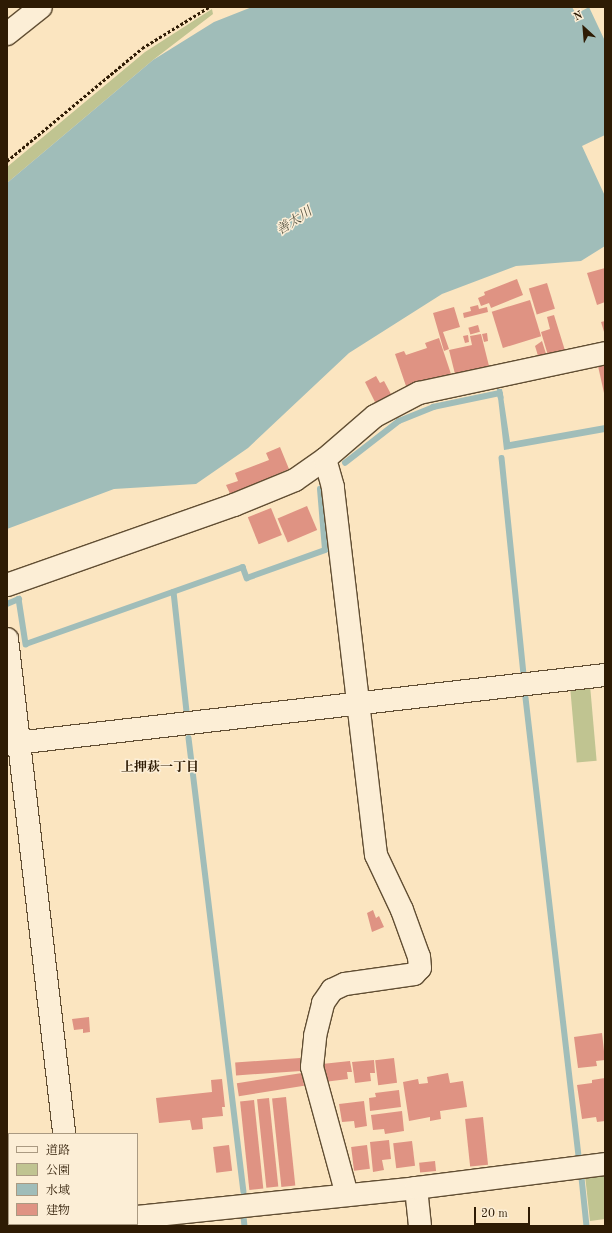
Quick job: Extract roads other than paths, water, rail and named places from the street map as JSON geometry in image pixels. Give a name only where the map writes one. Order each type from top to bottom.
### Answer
[{"type":"street","points":[[7,34],[41,7]]},
{"type":"street","points":[[7,585],[234,506],[295,480],[325,459],[375,416],[419,393],[605,353]]},
{"type":"street","points":[[325,459],[333,487],[376,855],[402,910],[419,957],[420,968],[414,974],[345,984],[332,990],[323,1003],[315,1036],[312,1068],[347,1194]]},
{"type":"street","points":[[7,639],[13,743],[64,1133]]},
{"type":"street","points":[[13,743],[605,675]]},
{"type":"street","points":[[138,1217],[416,1188],[605,1164]]},
{"type":"street","points":[[416,1188],[420,1226]]},
{"type":"street","points":[[55,1226],[74,1225]]},
{"type":"water","name":"善太川","points":[[252,7],[572,7],[576,14],[589,7],[605,41],[605,135],[582,146],[605,196],[605,246],[581,261],[516,266],[442,294],[349,353],[248,448],[196,484],[114,489],[7,529],[7,183],[153,60],[214,22]]},
{"type":"water","points":[[497,389],[502,389],[510,442],[605,425],[605,432],[504,450]]},
{"type":"waterway","points":[[345,463],[399,421],[433,407],[500,393],[501,397]]},
{"type":"waterway","points":[[502,458],[524,673]]},
{"type":"waterway","points":[[7,604],[19,599],[26,644],[243,567],[247,578],[325,550],[320,489]]},
{"type":"waterway","points":[[174,592],[187,711]]},
{"type":"waterway","points":[[526,698],[579,1156]]},
{"type":"waterway","points":[[189,738],[244,1192]]},
{"type":"waterway","points":[[582,1178],[587,1226]]},
{"type":"waterway","points":[[244,1217],[245,1226]]},
{"type":"district","name":"上押萩一丁目","points":[[160,768]]}]
